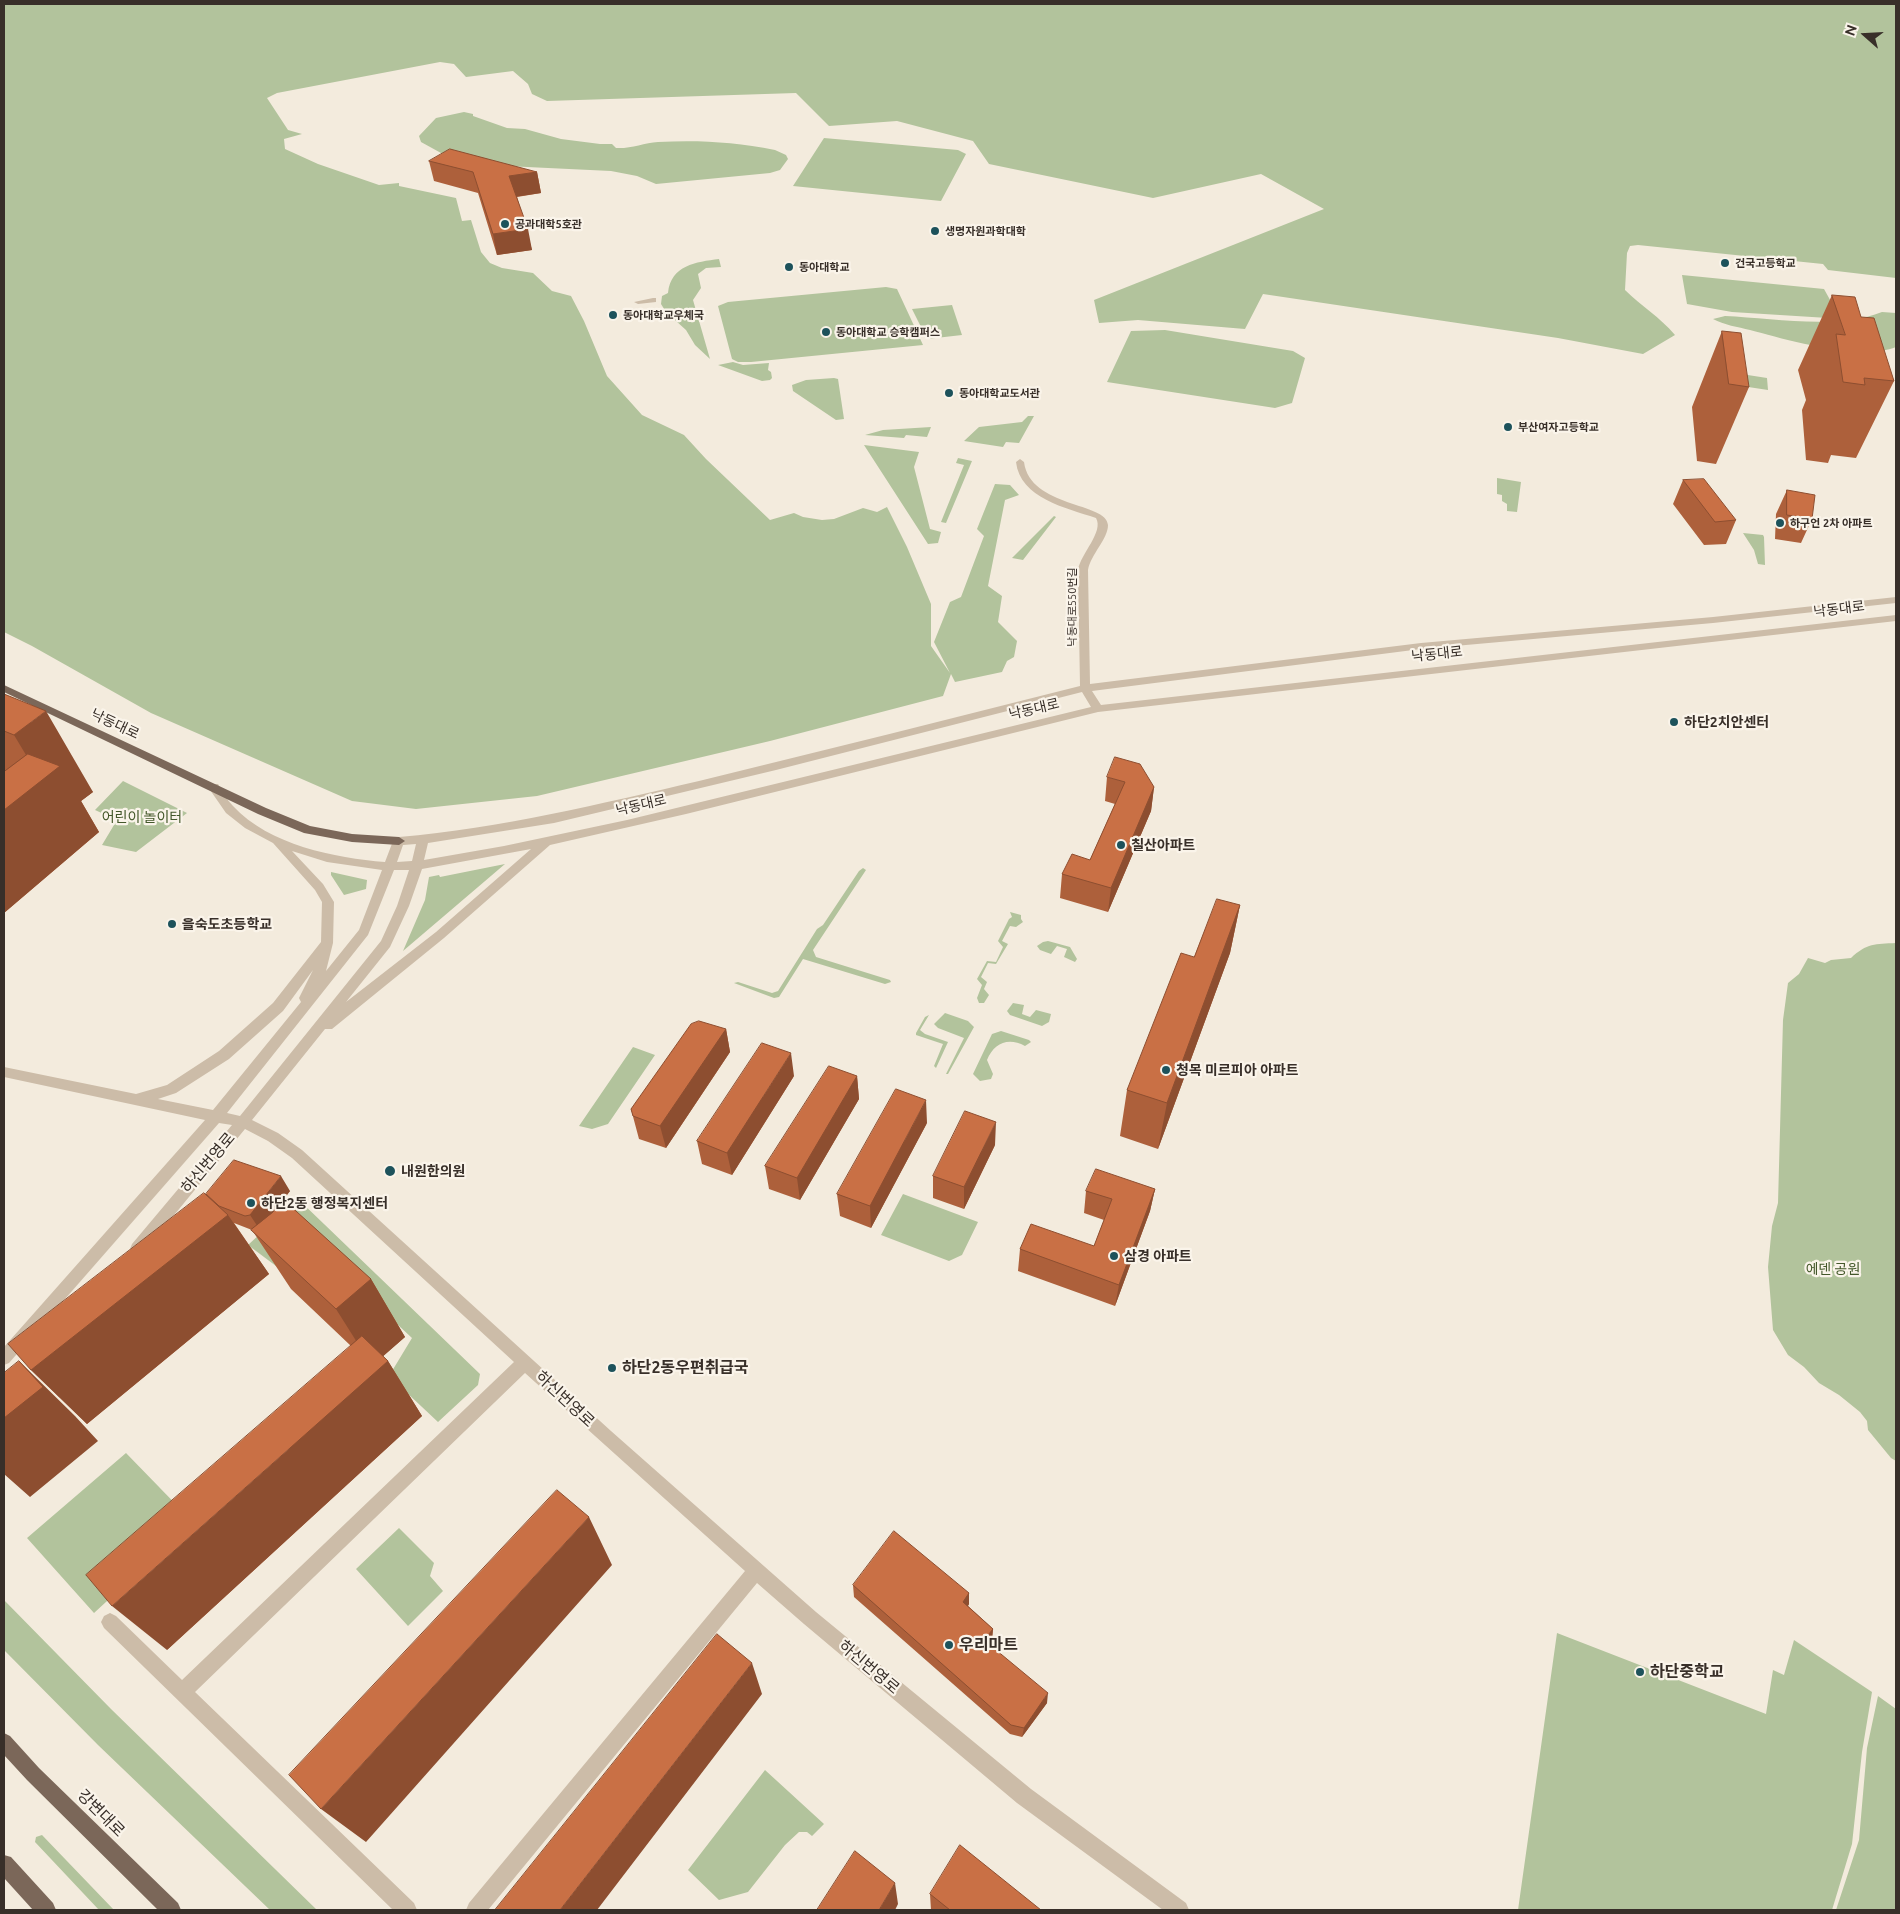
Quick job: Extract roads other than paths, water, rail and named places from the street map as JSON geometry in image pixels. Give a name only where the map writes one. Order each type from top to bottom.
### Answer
[{"type":"main road","name":"낙동대로","points":[[4,688],[262,811],[308,830],[352,838],[399,841]]},
{"type":"main road","name":"강변대로","points":[[4,1742],[33,1774],[172,1910]]},
{"type":"main road","points":[[4,1864],[46,1910]]},
{"type":"street","points":[[638,302],[653,300]]},
{"type":"street","name":"낙동대로550번길","points":[[1020,462],[1026,478],[1038,492],[1099,516],[1103,520],[1104,525],[1100,536],[1085,559],[1082,570],[1085,688]]},
{"type":"street","name":"낙동대로","points":[[399,841],[423,840],[554,819],[776,766],[1085,688],[1421,646],[1751,616],[1896,600]]},
{"type":"street","points":[[1751,616],[1765,634]]},
{"type":"street","name":"낙동대로","points":[[214,787],[231,812],[289,846],[320,857],[350,863],[390,866],[418,865],[547,842],[734,799],[1098,709],[1896,618]]},
{"type":"street","points":[[1085,688],[1098,709]]},
{"type":"street","points":[[272,837],[319,887],[328,902],[327,943],[319,972],[289,1027]]},
{"type":"street","points":[[243,1122],[386,944],[402,912],[418,865],[423,840]]},
{"type":"street","points":[[4,1358],[216,1117],[364,932],[399,841]]},
{"type":"street","points":[[308,1041],[440,935],[547,842]]},
{"type":"street","points":[[136,1100],[171,1090],[224,1055],[278,1007],[327,943]]},
{"type":"street","name":"하신번영로","points":[[4,1072],[243,1122],[272,1137],[297,1154],[810,1618],[1024,1796],[1179,1910]]},
{"type":"street","name":"하신번영로","points":[[130,1258],[243,1122]]},
{"type":"street","points":[[182,1692],[525,1362]]},
{"type":"street","points":[[476,1910],[756,1570]]},
{"type":"street","points":[[110,1622],[406,1910]]},
{"type":"place","name":"공과대학5호관","points":[[505,224]]},
{"type":"place","name":"생명자원과학대학","points":[[935,231]]},
{"type":"place","name":"건국고등학교","points":[[1725,263]]},
{"type":"place","name":"동아대학교","points":[[789,267]]},
{"type":"place","name":"동아대학교우체국","points":[[613,315]]},
{"type":"place","name":"동아대학교 승학캠퍼스","points":[[826,332]]},
{"type":"place","name":"동아대학교도서관","points":[[949,393]]},
{"type":"place","name":"부산여자고등학교","points":[[1508,427]]},
{"type":"place","name":"하구언 2차 아파트","points":[[1780,523]]},
{"type":"place","name":"하단2치안센터","points":[[1674,722]]},
{"type":"place","name":"칠산아파트","points":[[1121,845]]},
{"type":"place","name":"을숙도초등학교","points":[[172,924]]},
{"type":"place","name":"청목 미르피아 아파트","points":[[1166,1070]]},
{"type":"place","name":"내원한의원","points":[[390,1171]]},
{"type":"place","name":"하단2동 행정복지센터","points":[[251,1203]]},
{"type":"place","name":"삼경 아파트","points":[[1114,1256]]},
{"type":"place","name":"하단2동우편취급국","points":[[612,1368]]},
{"type":"place","name":"우리마트","points":[[949,1645]]},
{"type":"place","name":"하단중학교","points":[[1640,1672]]},
{"type":"park label","name":"어린이 놀이터","points":[[142,817]]},
{"type":"park label","name":"에덴 공원","points":[[1833,1269]]}]
